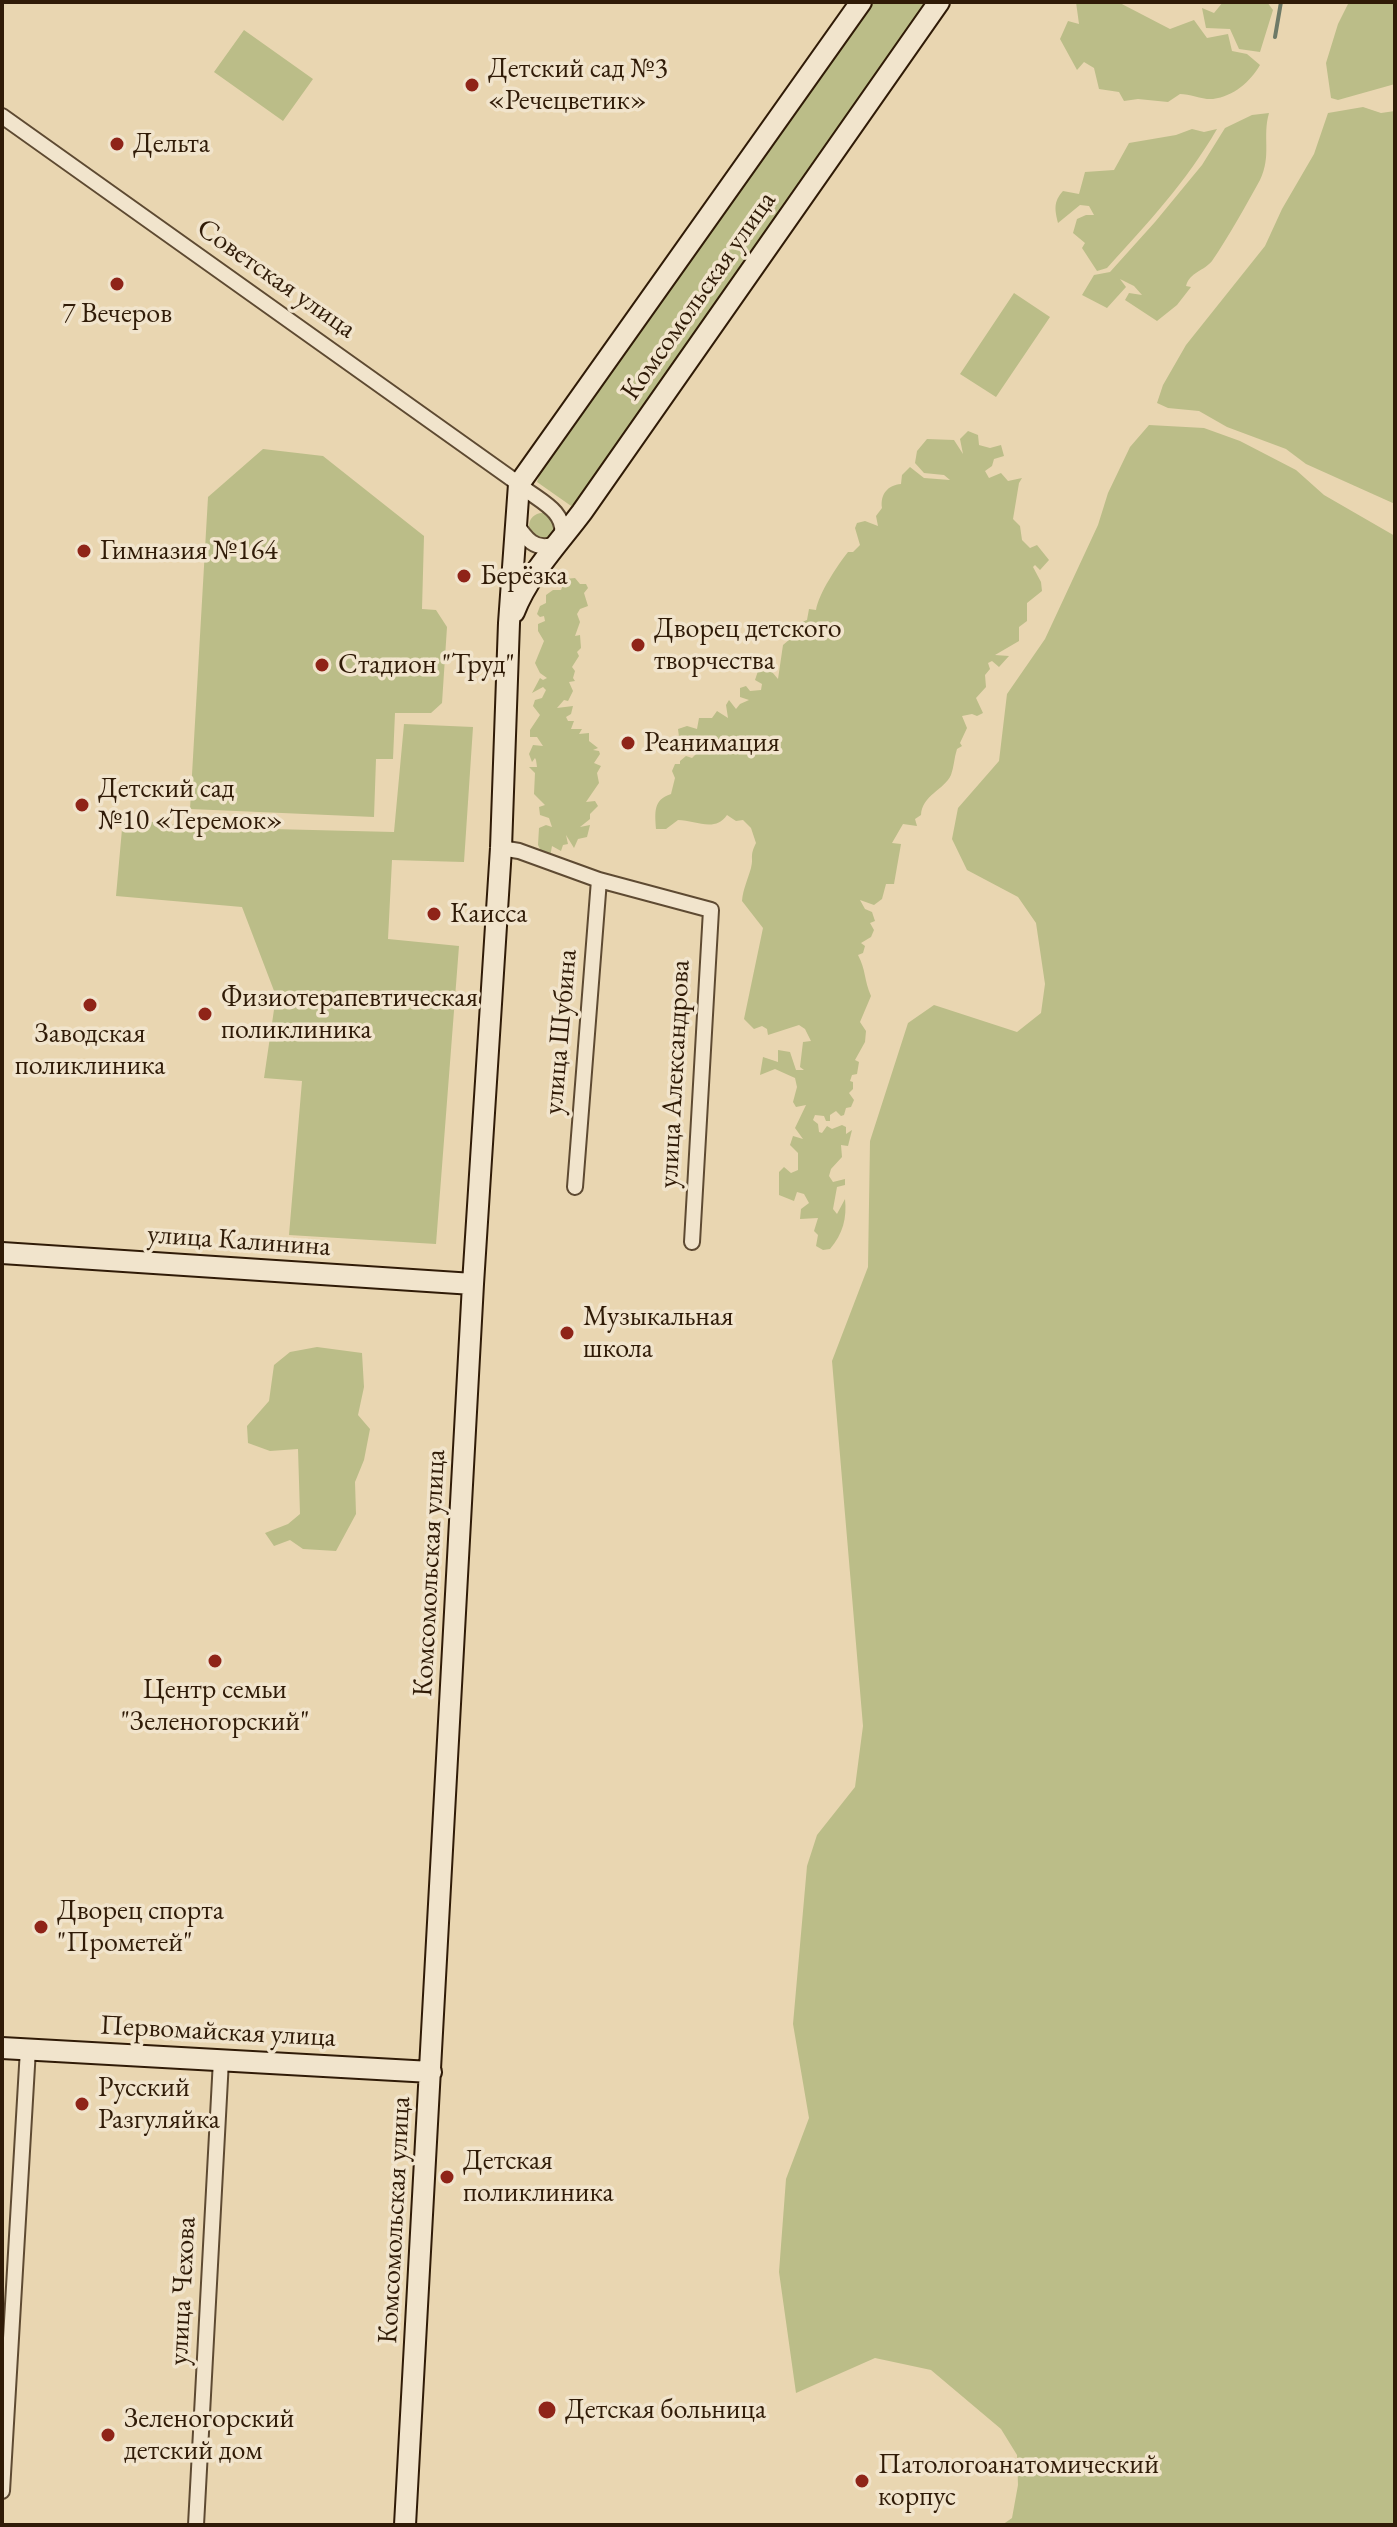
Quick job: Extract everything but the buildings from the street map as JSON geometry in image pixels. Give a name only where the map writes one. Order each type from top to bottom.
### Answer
[{"type":"street","name":"Комсомольская улица","points":[[405,2525],[519,484],[861,2]]},
{"type":"street","name":"Комсомольская улица","points":[[509,623],[522,592],[582,512],[939,2]]},
{"type":"street","name":"Советская улица","points":[[2,116],[519,484],[558,514],[563,527],[559,540]]},
{"type":"street","points":[[515,521],[524,536],[536,545],[550,547],[559,540]]},
{"type":"street","points":[[501,848],[519,851],[599,880]]},
{"type":"street","name":"улица Александрова","points":[[599,880],[711,910],[692,1242]]},
{"type":"street","name":"улица Шубина","points":[[575,1187],[599,880]]},
{"type":"street","name":"улица Калинина","points":[[2,1253],[473,1284]]},
{"type":"street","name":"Первомайская улица","points":[[2,2048],[431,2072]]},
{"type":"street","points":[[2,2491],[28,2049]]},
{"type":"street","name":"улица Чехова","points":[[196,2525],[221,2060]]},
{"type":"green space","points":[[873,2],[931,2],[574,508],[537,482],[540,473]]},
{"type":"green space","points":[[1076,2],[1118,2],[1170,29],[1194,20],[1207,38],[1228,34],[1232,51],[1247,54],[1260,65],[1241,87],[1221,97],[1209,99],[1180,94],[1168,102],[1124,101],[1119,92],[1099,89],[1094,68],[1084,62],[1077,70],[1060,39],[1068,21],[1079,24]]},
{"type":"green space","points":[[1223,2],[1267,2],[1273,10],[1260,52],[1239,49],[1230,29],[1206,28],[1202,8],[1214,13]]},
{"type":"green space","points":[[1349,2],[1395,2],[1395,84],[1338,100],[1331,98],[1326,63],[1338,24]]},
{"type":"green space","points":[[244,30],[313,79],[283,121],[214,72]]},
{"type":"green space","points":[[1363,107],[1381,113],[1395,111],[1395,504],[1306,464],[1286,449],[1227,427],[1199,411],[1168,408],[1157,403],[1163,385],[1186,345],[1265,246],[1314,154],[1328,113]]},
{"type":"green space","points":[[1269,113],[1264,171],[1260,180],[1212,261],[1191,278],[1186,286],[1191,287],[1177,305],[1157,321],[1125,300],[1129,293],[1142,295],[1134,286],[1120,279],[1126,287],[1107,308],[1082,295],[1094,275],[1110,272],[1155,222],[1202,165],[1225,128],[1252,115]]},
{"type":"green space","points":[[1192,129],[1204,132],[1217,129],[1166,202],[1107,268],[1097,271],[1082,248],[1085,243],[1073,233],[1077,219],[1094,215],[1089,206],[1080,205],[1058,223],[1056,206],[1060,195],[1063,191],[1079,194],[1085,172],[1114,170],[1129,143]]},
{"type":"green space","points":[[1014,293],[1050,317],[996,397],[960,374]]},
{"type":"green space","points":[[1149,425],[1204,428],[1240,441],[1296,470],[1324,495],[1395,536],[1395,2525],[1002,2525],[1012,2518],[1018,2485],[1017,2455],[1001,2429],[931,2370],[875,2358],[796,2393],[779,2272],[786,2179],[809,2118],[793,2024],[807,1866],[817,1835],[855,1787],[863,1726],[832,1361],[868,1267],[870,1141],[908,1023],[934,1005],[1017,1032],[1041,1013],[1045,984],[1036,923],[1018,897],[967,870],[952,839],[958,808],[999,761],[1007,694],[1045,639],[1130,447]]},
{"type":"green space","points":[[968,431],[978,435],[979,445],[990,448],[1001,445],[1004,456],[994,459],[992,466],[985,471],[989,478],[1001,473],[1008,481],[1022,478],[1013,519],[1020,526],[1022,540],[1030,548],[1037,545],[1049,560],[1040,570],[1035,565],[1033,567],[1042,591],[1027,603],[1027,621],[1019,627],[1019,641],[995,655],[1009,656],[999,667],[992,661],[988,663],[990,669],[985,675],[986,687],[976,698],[983,713],[962,716],[967,728],[960,743],[962,746],[957,749],[951,775],[925,802],[921,815],[915,819],[917,826],[903,824],[892,843],[901,844],[894,884],[886,884],[882,899],[874,905],[860,900],[865,909],[872,912],[875,921],[870,923],[874,930],[871,937],[861,943],[865,946],[863,953],[858,955],[871,996],[860,1022],[866,1031],[865,1042],[855,1060],[859,1062],[857,1074],[852,1075],[850,1081],[853,1082],[853,1089],[849,1093],[854,1100],[844,1115],[836,1111],[830,1115],[830,1121],[826,1121],[824,1116],[815,1115],[813,1120],[822,1133],[827,1126],[832,1129],[842,1125],[846,1127],[846,1134],[852,1130],[848,1146],[841,1145],[842,1157],[829,1176],[833,1182],[845,1179],[845,1185],[837,1187],[833,1209],[837,1214],[845,1199],[843,1226],[830,1249],[823,1250],[816,1246],[818,1235],[814,1231],[818,1218],[800,1219],[801,1209],[809,1203],[804,1194],[797,1192],[794,1201],[779,1195],[779,1172],[784,1167],[791,1173],[798,1170],[798,1153],[790,1145],[793,1136],[803,1139],[795,1128],[806,1105],[796,1107],[793,1102],[797,1087],[795,1078],[775,1069],[760,1075],[763,1057],[778,1062],[778,1050],[790,1052],[796,1070],[804,1070],[800,1067],[803,1042],[811,1041],[799,1025],[768,1035],[767,1029],[762,1026],[754,1029],[744,1019],[763,928],[742,901],[756,843],[751,828],[743,820],[736,821],[727,815],[717,823],[678,820],[666,829],[656,829],[656,807],[671,794],[675,764],[680,764],[686,756],[692,758],[696,754],[692,742],[680,744],[678,729],[687,726],[697,729],[699,718],[712,718],[717,711],[728,718],[726,705],[729,700],[736,709],[749,700],[740,697],[740,688],[746,686],[750,691],[761,690],[762,684],[755,680],[758,671],[767,666],[778,679],[783,645],[790,639],[786,625],[807,620],[809,609],[816,610],[839,565],[848,552],[853,552],[860,545],[855,528],[857,523],[865,521],[878,526],[876,516],[882,508],[884,495],[889,488],[901,484],[902,475],[910,467],[924,478],[950,480],[944,475],[924,473],[915,463],[917,451],[927,439],[954,440],[963,454],[960,439]]},
{"type":"green space","name":"Стадион \"Труд\"","points":[[263,449],[323,456],[424,536],[422,609],[436,610],[447,627],[442,703],[431,713],[395,713],[393,759],[376,759],[374,817],[190,809],[208,497]]},
{"type":"green space","points":[[542,513],[551,517],[555,526],[551,535],[542,539],[533,535],[529,526],[533,517]]},
{"type":"green space","points":[[575,578],[588,588],[584,593],[588,606],[577,614],[580,622],[575,636],[580,635],[581,648],[572,667],[575,681],[569,682],[573,691],[568,701],[564,700],[557,708],[573,706],[571,714],[566,717],[568,721],[574,721],[571,729],[582,729],[579,734],[589,733],[589,741],[598,748],[593,750],[600,754],[594,763],[601,766],[597,773],[599,783],[586,802],[595,801],[598,806],[580,827],[590,825],[587,837],[578,839],[574,848],[566,835],[568,844],[563,845],[561,851],[552,846],[550,857],[542,853],[538,845],[539,828],[546,825],[552,827],[549,818],[540,815],[539,807],[545,805],[534,794],[535,773],[529,767],[537,767],[535,758],[532,762],[529,754],[533,745],[543,746],[537,737],[530,737],[530,730],[540,715],[533,706],[546,690],[543,687],[532,693],[540,678],[547,678],[535,663],[544,641],[538,624],[545,621],[544,616],[537,614],[540,606],[546,603],[546,595],[553,590],[561,590],[565,579]]},
{"type":"green space","points":[[404,724],[473,727],[464,862],[392,860],[388,939],[459,946],[436,1244],[289,1235],[302,1081],[264,1078],[276,996],[242,907],[116,896],[123,818],[190,827],[394,832]]},
{"type":"green space","points":[[317,1347],[362,1353],[364,1387],[358,1415],[370,1429],[364,1460],[355,1482],[356,1514],[336,1551],[303,1549],[290,1540],[274,1546],[265,1533],[288,1524],[300,1514],[298,1449],[270,1451],[248,1443],[247,1426],[269,1401],[274,1365],[290,1352]]},
{"type":"waterway","points":[[1275,37],[1281,2]]},
{"type":"place","name":"Детский сад №3 «Речецветик»","points":[[472,85]]},
{"type":"place","name":"Дельта","points":[[117,144]]},
{"type":"place","name":"7 Вечеров","points":[[117,284]]},
{"type":"place","name":"Гимназия №164","points":[[84,551]]},
{"type":"place","name":"Берёзка","points":[[464,576]]},
{"type":"place","name":"Дворец детского творчества","points":[[638,645]]},
{"type":"place","name":"Стадион \"Труд\"","points":[[322,665]]},
{"type":"place","name":"Реанимация","points":[[628,743]]},
{"type":"place","name":"Детский сад №10 «Теремок»","points":[[82,805]]},
{"type":"place","name":"Каисса","points":[[434,914]]},
{"type":"place","name":"Заводская поликлиника","points":[[90,1005]]},
{"type":"place","name":"Физиотерапевтическая поликлиника","points":[[205,1014]]},
{"type":"place","name":"Музыкальная школа","points":[[567,1333]]},
{"type":"place","name":"Центр семьи \"Зеленогорский\"","points":[[215,1661]]},
{"type":"place","name":"Дворец спорта \"Прометей\"","points":[[41,1927]]},
{"type":"place","name":"Русский Разгуляйка","points":[[82,2104]]},
{"type":"place","name":"Детская поликлиника","points":[[447,2177]]},
{"type":"place","name":"Детская больница","points":[[547,2410]]},
{"type":"place","name":"Зеленогорский детский дом","points":[[108,2435]]},
{"type":"place","name":"Патологоанатомический корпус","points":[[862,2481]]}]
